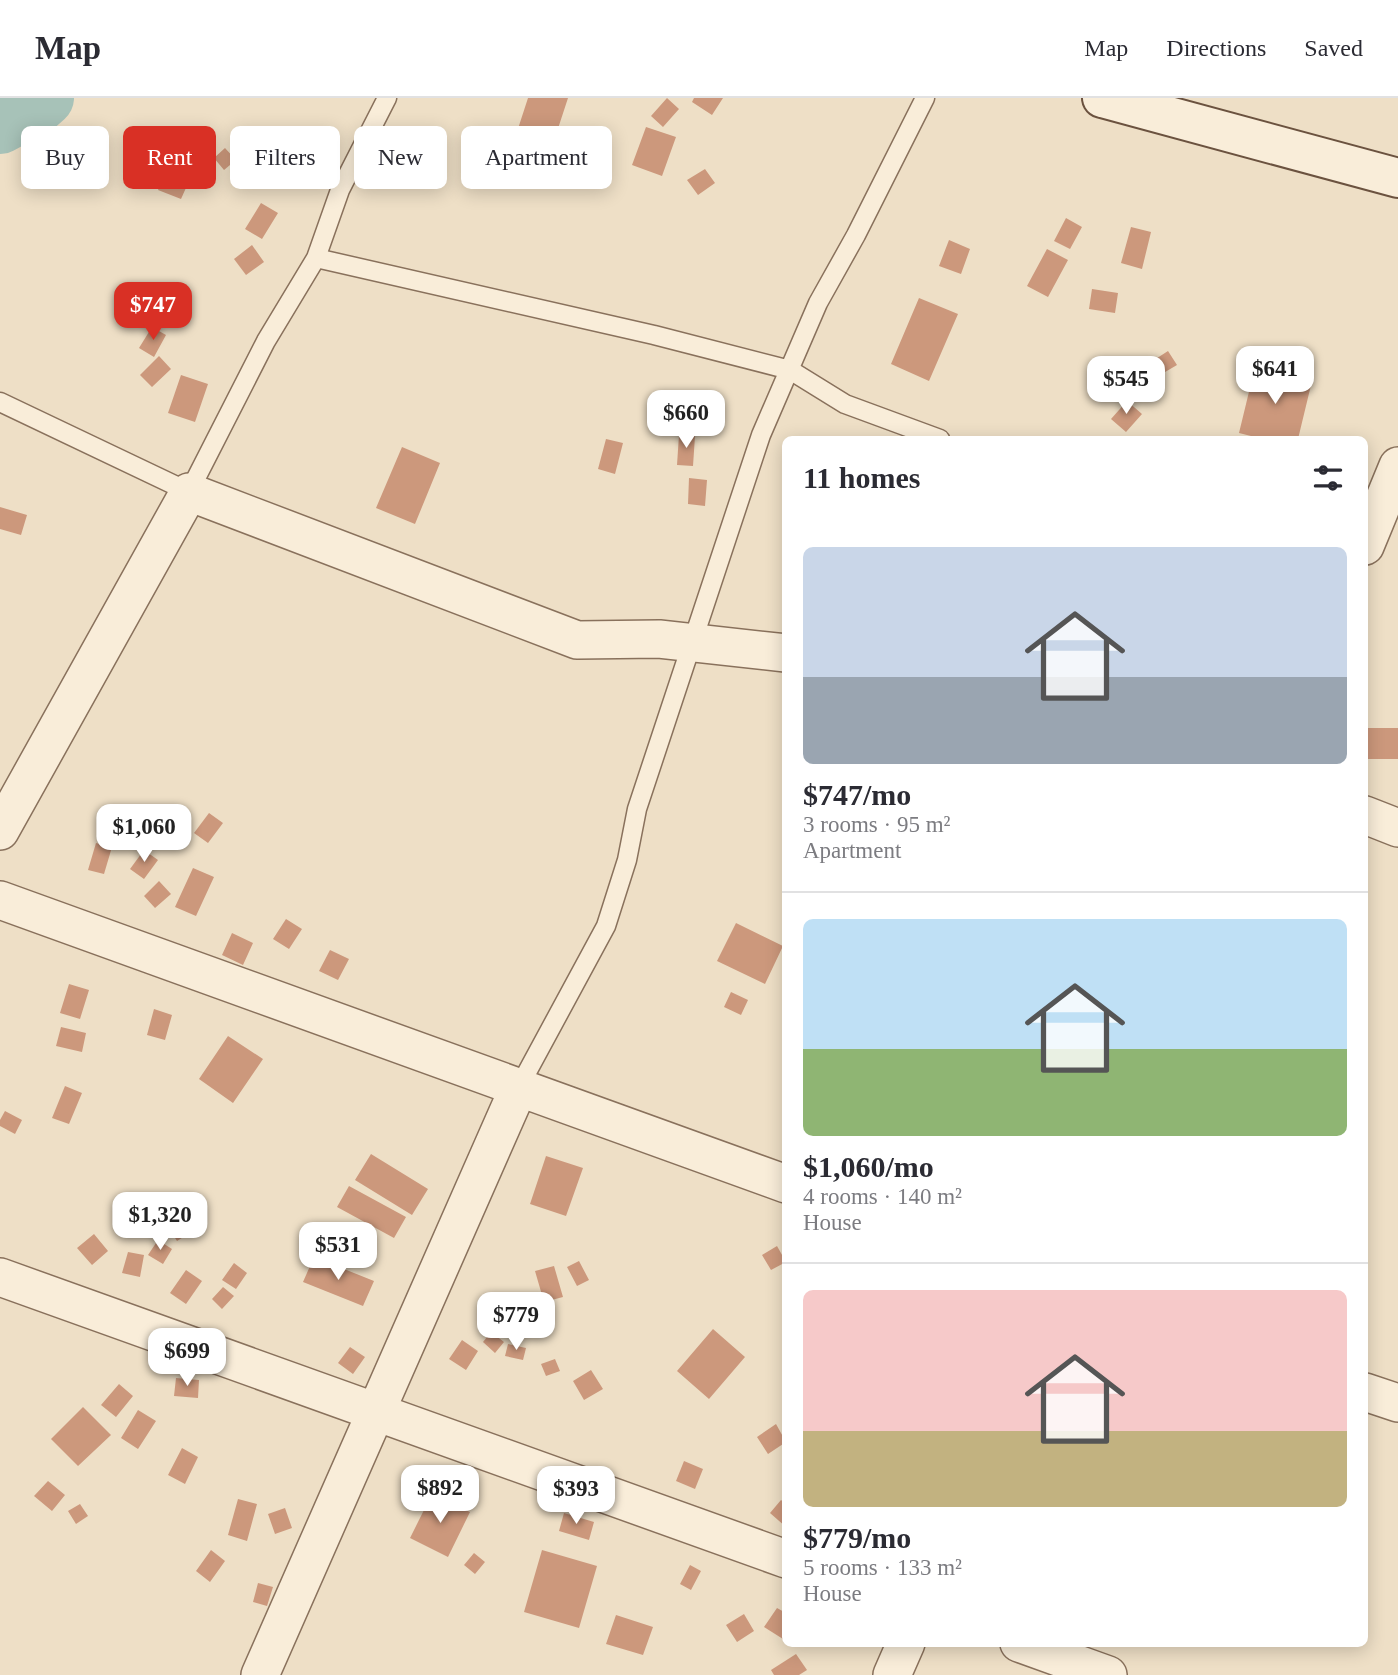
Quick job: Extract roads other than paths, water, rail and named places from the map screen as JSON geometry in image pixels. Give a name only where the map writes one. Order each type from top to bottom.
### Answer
[{"type":"street","points":[[1102,98],[1398,178]]},
{"type":"street","points":[[1368,539],[1398,466]]},
{"type":"street","points":[[0,831],[189,492],[577,640],[659,639],[782,653]]},
{"type":"street","points":[[1368,816],[1398,828]]},
{"type":"street","points":[[0,900],[782,1183]]},
{"type":"street","points":[[260,1675],[519,1087]]},
{"type":"street","points":[[0,1277],[782,1558]]},
{"type":"street","points":[[1368,1393],[1398,1403]]},
{"type":"street","points":[[892,1675],[904,1647]]},
{"type":"street","points":[[1030,1647],[1108,1675]]},
{"type":"lane","points":[[0,402],[189,492],[266,341],[316,258],[340,190],[387,98]]},
{"type":"lane","points":[[519,1087],[606,926],[627,860],[637,809],[761,435],[818,303],[925,98]]},
{"type":"lane","points":[[316,258],[654,335],[790,370],[845,404],[932,436]]},
{"type":"waterway","points":[[0,126],[37,106],[46,98]]}]
